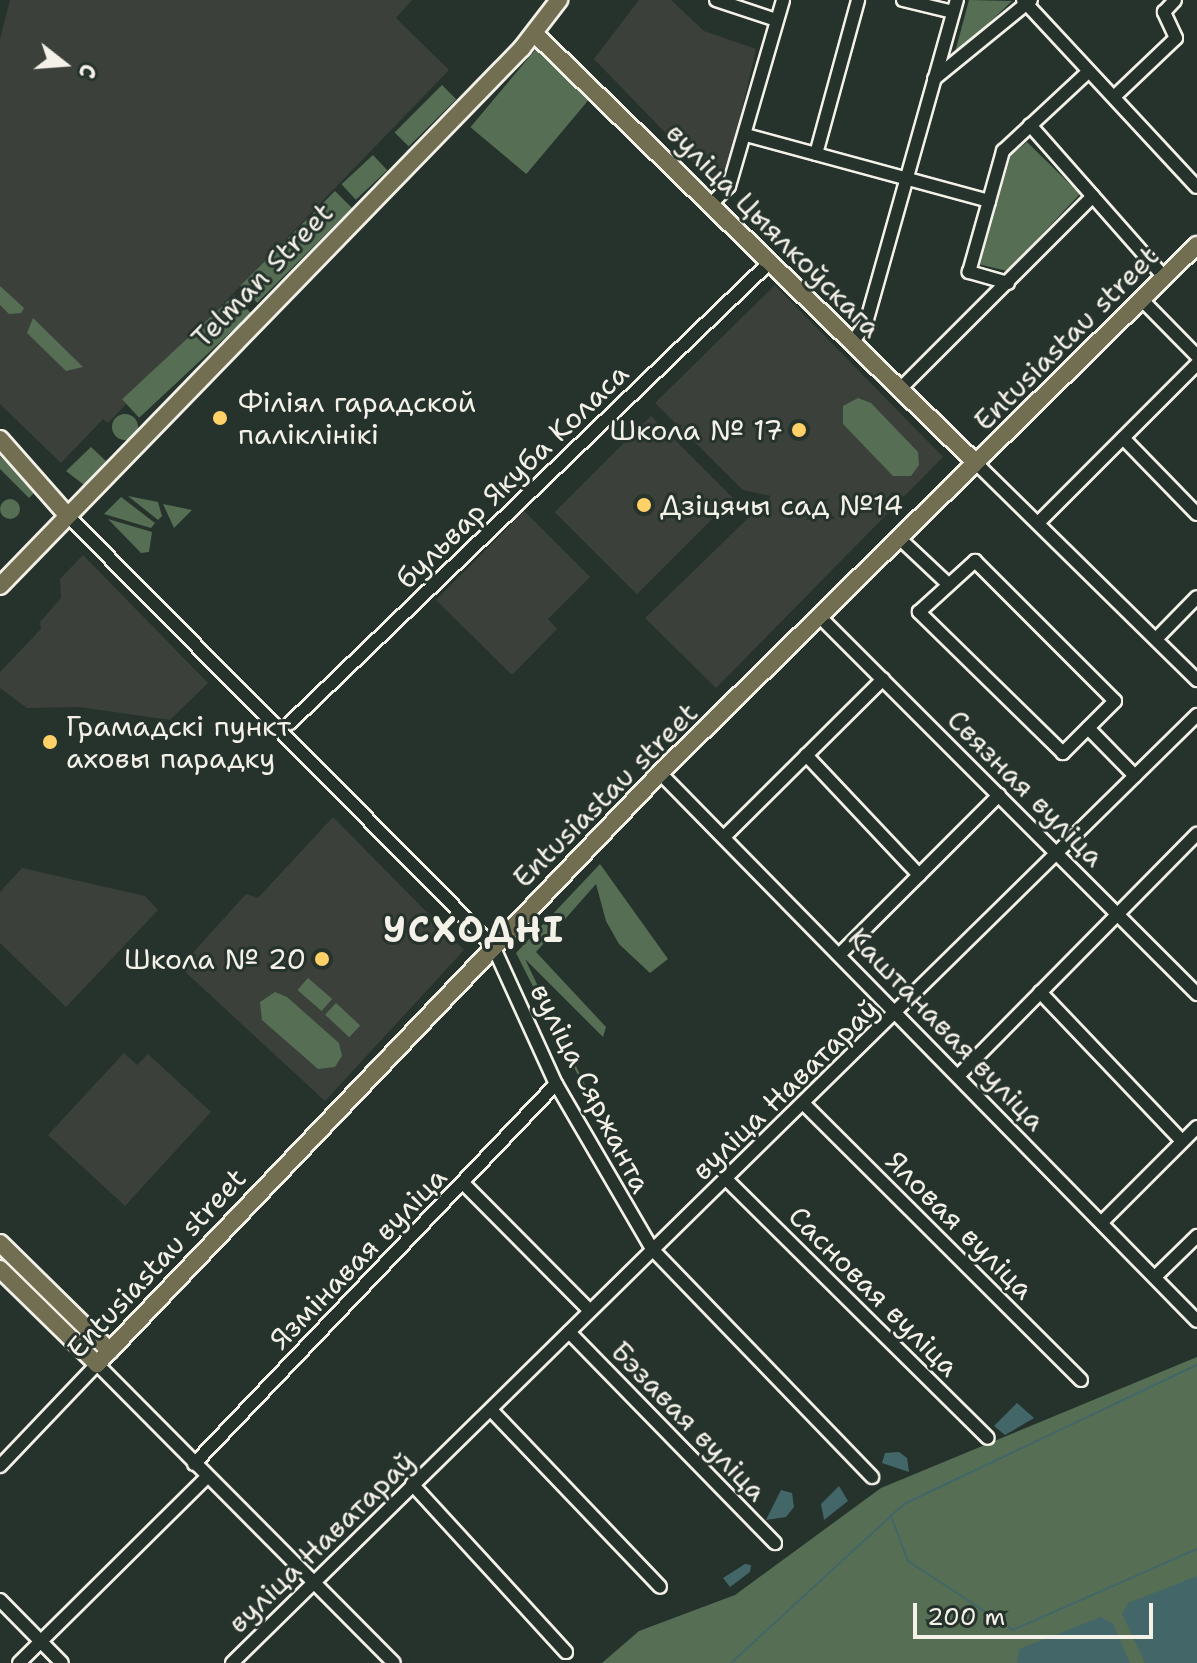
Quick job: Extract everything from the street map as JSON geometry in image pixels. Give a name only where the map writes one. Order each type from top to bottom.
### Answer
[{"type":"main road","name":"Telman Street","points":[[0,586],[535,34],[559,0]]},
{"type":"main road","name":"вуліца Цыялкоўскага","points":[[535,34],[976,463]]},
{"type":"main road","name":"Entusiastau street","points":[[97,1364],[660,773],[1197,245]]},
{"type":"main road","points":[[0,439],[67,515]]},
{"type":"main road","points":[[0,1243],[110,1351]]},
{"type":"main road","points":[[0,1269],[97,1364]]},
{"type":"street","points":[[716,0],[776,20]]},
{"type":"street","points":[[711,204],[729,186],[783,0]]},
{"type":"street","points":[[816,154],[858,0]]},
{"type":"street","points":[[852,343],[866,323],[955,6],[903,0]]},
{"type":"street","points":[[1115,96],[1176,38],[1164,12],[1175,0]]},
{"type":"street","points":[[933,79],[1027,2],[1088,72],[1115,96],[1197,187]]},
{"type":"street","points":[[1008,283],[969,272],[1003,151],[1088,72]]},
{"type":"street","points":[[1030,125],[1165,278]]},
{"type":"street","points":[[747,132],[816,154],[906,174],[989,201]]},
{"type":"street","points":[[899,390],[1093,196]]},
{"type":"street","name":"бульвар Якуба Коласа","points":[[290,723],[769,263]]},
{"type":"street","points":[[1142,300],[1197,356]]},
{"type":"street","points":[[1039,522],[1197,364]]},
{"type":"street","points":[[1123,438],[1197,514]]},
{"type":"street","points":[[976,463],[1197,680]]},
{"type":"street","name":"вуліца Сяржанта","points":[[67,515],[493,946],[556,1084],[652,1249],[872,1477]]},
{"type":"street","points":[[898,537],[947,583]]},
{"type":"street","points":[[975,561],[1115,701],[1063,753],[919,612],[947,583],[975,561]]},
{"type":"street","points":[[1157,638],[1197,597]]},
{"type":"street","name":"Связная вуліца","points":[[819,616],[1197,994]]},
{"type":"street","points":[[724,837],[883,679]]},
{"type":"street","name":"вуліца Наватараў","points":[[232,1663],[311,1581],[492,1411],[652,1249],[899,1012],[1197,715]]},
{"type":"street","points":[[1088,728],[1135,776]]},
{"type":"street","points":[[806,755],[919,875]]},
{"type":"street","name":"Каштанавая вуліца","points":[[660,773],[899,1012],[1197,1321]]},
{"type":"street","points":[[840,954],[999,795]]},
{"type":"street","points":[[959,1075],[1197,835]]},
{"type":"street","points":[[1040,992],[1182,1141]]},
{"type":"street","name":"Язмінавая вуліца","points":[[194,1464],[556,1084]]},
{"type":"street","name":"Яловая вуліца","points":[[804,1104],[1081,1380]]},
{"type":"street","points":[[1103,1221],[1197,1127]]},
{"type":"street","name":"Сасновая вуліца","points":[[726,1179],[988,1438]]},
{"type":"street","points":[[463,1183],[590,1311]]},
{"type":"street","points":[[1155,1277],[1197,1236]]},
{"type":"street","name":"Бэзавая вуліца","points":[[569,1332],[775,1543]]},
{"type":"street","points":[[97,1364],[394,1663]]},
{"type":"street","name":"Entusiastau street","points":[[0,1466],[97,1364]]},
{"type":"street","points":[[492,1411],[660,1587]]},
{"type":"street","points":[[19,1663],[207,1477]]},
{"type":"street","points":[[412,1484],[566,1652]]},
{"type":"street","points":[[0,1600],[62,1663]]},
{"type":"shaded area","points":[[10,0],[412,0],[396,18],[449,70],[108,423],[103,419],[61,463],[0,404],[0,39]]},
{"type":"shaded area","points":[[639,0],[671,0],[704,31],[756,49],[730,161],[715,184],[594,59]]},
{"type":"shaded area","name":"Школа № 17","points":[[775,285],[943,457],[716,688],[645,618],[771,496],[743,490],[655,403]]},
{"type":"shaded area","name":"Дзіцячы сад №14","points":[[651,416],[733,498],[637,594],[555,512]]},
{"type":"shaded area","points":[[524,511],[590,577],[548,619],[557,629],[512,675],[436,600]]},
{"type":"shaded area","points":[[83,555],[208,683],[170,720],[79,707],[27,708],[0,688],[0,672],[41,629],[40,622],[61,598],[60,579]]},
{"type":"shaded area","name":"Школа № 20","points":[[333,817],[464,950],[325,1101],[180,967],[246,894],[258,898]]},
{"type":"shaded area","points":[[22,868],[145,896],[158,910],[66,1007],[0,943],[0,892]]},
{"type":"shaded area","points":[[124,1053],[137,1065],[148,1054],[211,1112],[125,1206],[48,1135]]},
{"type":"green space","points":[[969,0],[1012,1],[954,56]]},
{"type":"green space","points":[[536,49],[592,96],[526,174],[470,127]]},
{"type":"green space","points":[[442,85],[456,99],[409,147],[395,132]]},
{"type":"green space","points":[[1027,142],[1080,194],[1007,271],[978,264],[1011,155]]},
{"type":"green space","points":[[373,155],[387,170],[356,200],[342,184]]},
{"type":"green space","points":[[335,191],[352,208],[257,303],[240,286]]},
{"type":"green space","points":[[0,286],[24,308],[21,313],[9,314],[0,305]]},
{"type":"green space","points":[[234,295],[251,313],[139,418],[122,399]]},
{"type":"green space","points":[[33,318],[83,367],[66,371],[27,333]]},
{"type":"green space","points":[[858,398],[871,403],[918,452],[919,465],[911,476],[893,476],[843,424],[843,406]]},
{"type":"green space","points":[[125,414],[134,418],[138,427],[134,436],[125,440],[116,436],[112,427],[116,418]]},
{"type":"green space","points":[[91,447],[106,461],[84,485],[66,471]]},
{"type":"green space","points":[[0,456],[35,492],[29,498],[0,469]]},
{"type":"green space","points":[[128,496],[158,502],[162,516],[158,520]]},
{"type":"green space","points":[[121,497],[155,523],[151,528],[104,514]]},
{"type":"green space","points":[[10,499],[17,502],[20,509],[17,516],[10,519],[3,516],[0,509],[3,502]]},
{"type":"green space","points":[[163,504],[192,510],[174,528]]},
{"type":"green space","points":[[108,519],[152,532],[149,552],[141,553]]},
{"type":"green space","points":[[600,864],[668,959],[650,973],[619,944],[606,921],[596,884],[536,952],[606,1027],[603,1037],[525,959],[617,1152],[516,953]]},
{"type":"green space","points":[[308,978],[332,999],[322,1011],[298,990]]},
{"type":"green space","points":[[275,992],[287,997],[339,1043],[342,1056],[335,1067],[318,1069],[262,1020],[260,1002]]},
{"type":"green space","points":[[336,1003],[360,1026],[349,1037],[325,1015]]},
{"type":"green space","points":[[0,1251],[81,1332],[71,1342],[0,1271]]},
{"type":"green space","points":[[1197,1357],[1197,1663],[602,1663],[639,1631],[735,1595],[881,1488]]},
{"type":"water","points":[[1017,1403],[1034,1418],[1005,1435],[994,1426]]},
{"type":"water","points":[[899,1452],[907,1458],[909,1472],[882,1463],[885,1453]]},
{"type":"water","points":[[839,1486],[848,1501],[824,1520],[821,1504]]},
{"type":"water","points":[[781,1490],[792,1493],[794,1507],[786,1517],[766,1520]]},
{"type":"water","points":[[745,1564],[751,1565],[750,1572],[730,1587],[723,1578]]},
{"type":"water","points":[[1197,1576],[1197,1663],[1145,1663],[1122,1614],[1128,1603]]},
{"type":"water","points":[[1101,1617],[1113,1624],[1130,1663],[1017,1663],[1019,1649]]},
{"type":"waterway","points":[[731,1663],[904,1504],[1197,1365]]},
{"type":"waterway","points":[[891,1516],[908,1561],[1013,1630],[1197,1549]]},
{"type":"place","name":"Філіял гарадской паліклінікі","points":[[220,418]]},
{"type":"place","name":"Школа № 17","points":[[799,430]]},
{"type":"place","name":"Дзіцячы сад №14","points":[[644,505]]},
{"type":"place","name":"Грамадскі пункт аховы парадку","points":[[50,742]]},
{"type":"place","name":"Школа № 20","points":[[322,959]]},
{"type":"district","name":"УСХОДНІ","points":[[474,930]]}]
